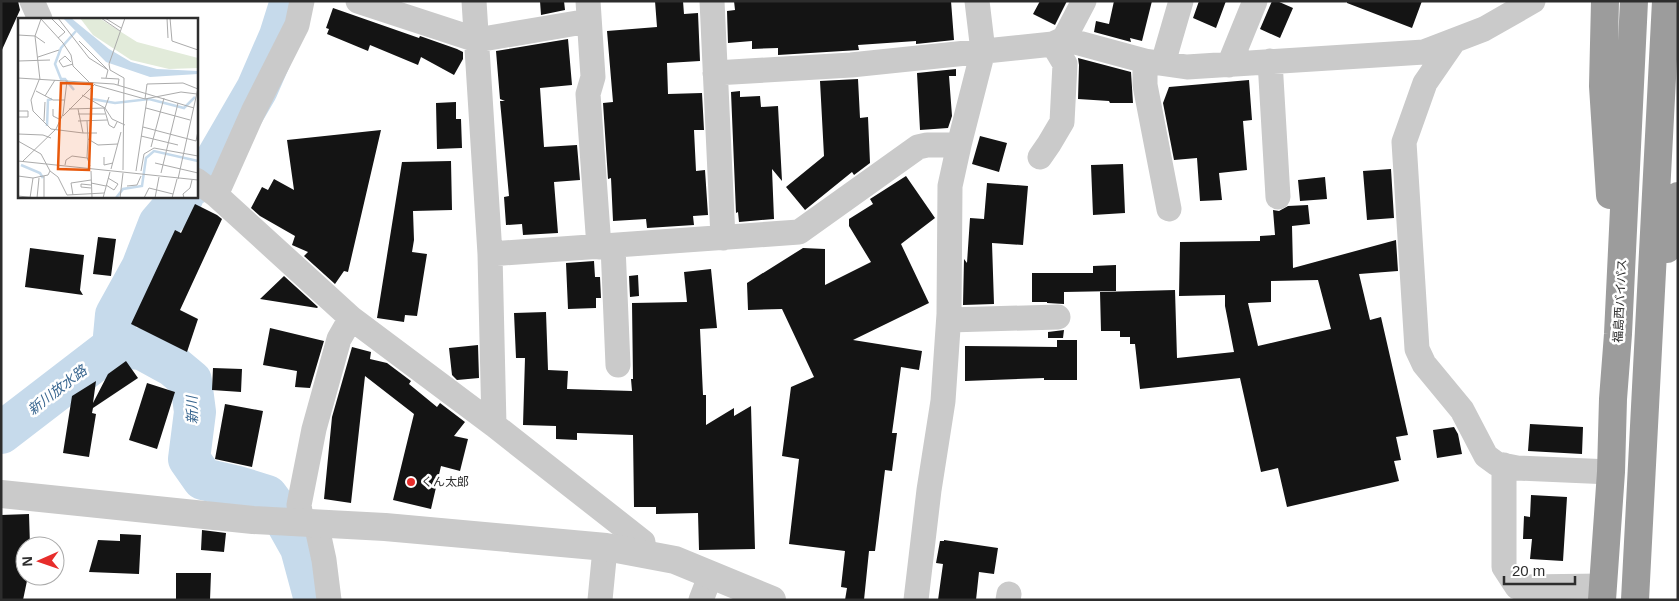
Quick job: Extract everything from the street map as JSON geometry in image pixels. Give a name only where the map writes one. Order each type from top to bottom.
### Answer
[{"type":"highway","points":[[1605,1],[1603,86],[1618,334]]},
{"type":"highway","name":"福島西バイパス","points":[[1602,593],[1611,472],[1613,399],[1618,334],[1634,1]]},
{"type":"highway","points":[[1635,600],[1666,1]]},
{"type":"highway","points":[[1648,346],[1678,196]]},
{"type":"street","points":[[32,1],[40,18]]},
{"type":"street","points":[[302,1],[297,25],[253,112],[207,188],[351,318],[494,425],[643,542],[644,554]]},
{"type":"street","points":[[358,1],[477,40],[588,11],[593,77],[588,94],[618,365]]},
{"type":"street","points":[[474,1],[490,254],[494,425]]},
{"type":"street","points":[[712,1],[723,238]]},
{"type":"street","points":[[916,600],[942,402],[949,320],[950,186],[983,51],[977,1]]},
{"type":"street","points":[[1058,42],[1084,1]]},
{"type":"street","points":[[1169,209],[1145,85],[1181,1]]},
{"type":"street","points":[[1229,65],[1255,1]]},
{"type":"street","points":[[715,73],[851,65],[1058,42],[1187,67],[1424,52],[1484,29],[1533,1]]},
{"type":"street","points":[[1454,40],[1425,83],[1404,142],[1417,349],[1424,364],[1462,410],[1486,456],[1497,464],[1517,468],[1611,472]]},
{"type":"street","points":[[1040,157],[1062,122],[1065,64],[1058,42]]},
{"type":"street","points":[[1270,61],[1278,197]]},
{"type":"street","points":[[490,254],[799,232],[918,148],[927,145],[959,145]]},
{"type":"street","points":[[949,320],[1058,317]]},
{"type":"street","points":[[329,600],[324,560],[306,523],[300,505],[314,429],[339,339],[351,318]]},
{"type":"street","points":[[1504,465],[1504,567],[1517,587],[1602,593]]},
{"type":"street","points":[[1,494],[252,520],[385,527],[606,547],[675,560],[772,600]]},
{"type":"street","points":[[600,600],[606,547]]},
{"type":"street","points":[[701,600],[711,574]]},
{"type":"building","points":[[1,1],[18,1],[20,10],[1,52]]},
{"type":"building","points":[[540,1],[564,1],[565,10],[541,15]]},
{"type":"building","points":[[655,1],[683,1],[684,14],[698,13],[700,61],[667,63],[668,94],[702,93],[704,130],[694,130],[696,171],[705,170],[708,215],[693,216],[694,225],[647,228],[646,219],[613,221],[611,178],[608,179],[603,103],[613,102],[607,31],[657,27]]},
{"type":"building","points":[[734,1],[951,1],[954,40],[916,44],[916,41],[858,45],[859,50],[778,55],[778,48],[752,49],[752,41],[728,43],[727,11],[735,10]]},
{"type":"building","points":[[1040,1],[1067,1],[1055,25],[1033,14]]},
{"type":"building","points":[[1114,1],[1152,1],[1142,41],[1130,38],[1131,42],[1094,32],[1096,21],[1109,24]]},
{"type":"building","points":[[1199,1],[1226,1],[1216,28],[1193,18]]},
{"type":"building","points":[[1272,1],[1277,1],[1293,8],[1280,38],[1260,29]]},
{"type":"building","points":[[1347,1],[1422,1],[1412,28],[1347,3]]},
{"type":"building","points":[[333,8],[457,49],[463,52],[463,59],[454,75],[421,57],[418,65],[370,45],[368,51],[327,34],[329,29],[326,28]]},
{"type":"building","points":[[568,39],[572,85],[540,88],[544,147],[577,145],[580,180],[554,182],[558,233],[523,235],[522,224],[506,225],[504,197],[509,196],[500,101],[505,101],[500,99],[496,51]]},
{"type":"building","points":[[1078,58],[1131,72],[1133,103],[1110,103],[1109,101],[1078,99]]},
{"type":"building","points":[[956,69],[956,76],[949,76],[952,116],[948,128],[920,130],[917,73]]},
{"type":"building","points":[[858,79],[860,118],[868,117],[870,163],[854,175],[852,172],[805,210],[786,187],[824,156],[820,81]]},
{"type":"building","points":[[1249,80],[1252,120],[1243,121],[1247,170],[1219,173],[1222,200],[1200,201],[1197,158],[1174,160],[1163,103],[1169,87]]},
{"type":"building","points":[[740,91],[740,97],[760,96],[761,107],[778,106],[782,181],[772,169],[774,219],[739,222],[738,212],[736,213],[731,92]]},
{"type":"building","points":[[456,102],[456,119],[461,119],[462,148],[437,149],[436,103]]},
{"type":"building","points":[[381,130],[348,272],[344,271],[335,284],[304,256],[308,252],[292,245],[295,236],[260,216],[251,208],[262,187],[268,190],[274,179],[294,190],[287,140]]},
{"type":"building","points":[[980,136],[1007,143],[999,172],[972,164]]},
{"type":"building","points":[[451,161],[452,210],[413,211],[414,240],[412,252],[427,254],[417,316],[405,315],[404,322],[377,318],[402,162]]},
{"type":"building","points":[[1123,164],[1125,213],[1093,215],[1091,165]]},
{"type":"building","points":[[1391,169],[1394,218],[1367,220],[1363,171]]},
{"type":"building","points":[[906,176],[935,218],[901,244],[929,303],[853,340],[922,351],[919,370],[901,367],[892,433],[897,433],[892,471],[885,470],[875,551],[869,551],[864,600],[845,600],[847,588],[841,587],[845,551],[789,544],[799,459],[782,456],[791,387],[814,377],[782,309],[748,310],[747,283],[803,248],[825,249],[825,285],[871,262],[849,226],[849,219],[873,204],[870,199]]},
{"type":"building","points":[[1325,177],[1327,199],[1300,201],[1298,180]]},
{"type":"building","points":[[987,183],[1028,186],[1023,245],[992,243],[994,304],[963,305],[964,259],[967,263],[970,218],[984,219]]},
{"type":"building","points":[[195,204],[222,219],[180,310],[198,319],[187,352],[131,324],[175,230],[181,233]]},
{"type":"building","points":[[1308,205],[1310,224],[1292,226],[1293,268],[1396,240],[1398,271],[1359,274],[1370,320],[1381,317],[1408,435],[1396,437],[1401,460],[1394,461],[1399,481],[1287,507],[1278,468],[1261,472],[1240,378],[1140,389],[1135,344],[1130,344],[1130,337],[1120,337],[1120,331],[1101,331],[1100,292],[1175,290],[1177,358],[1234,352],[1225,306],[1225,295],[1179,296],[1180,242],[1260,241],[1260,236],[1275,235],[1273,210],[1279,211],[1288,206]],"holes":[[[1318,280],[1331,329],[1258,346],[1248,303],[1271,302],[1271,281]]]},
{"type":"building","points":[[98,237],[116,239],[111,276],[93,274]]},
{"type":"building","points":[[30,248],[84,255],[80,290],[83,295],[25,287]]},
{"type":"building","points":[[594,261],[595,277],[600,277],[601,298],[596,298],[596,308],[568,309],[566,263]]},
{"type":"building","points":[[1116,265],[1116,291],[1064,292],[1064,304],[1032,302],[1032,273],[1093,273],[1093,266]]},
{"type":"building","points":[[711,269],[717,328],[700,329],[703,395],[706,395],[706,425],[734,408],[734,416],[751,406],[755,549],[699,550],[698,513],[656,514],[656,507],[634,507],[633,435],[577,433],[577,440],[556,439],[556,426],[523,425],[525,358],[516,358],[514,313],[546,312],[548,370],[568,371],[567,389],[632,391],[632,303],[687,302],[684,272]]},
{"type":"building","points":[[638,275],[639,296],[630,297],[629,276]]},
{"type":"building","points":[[284,276],[318,307],[260,299]]},
{"type":"building","points":[[270,328],[324,341],[310,388],[295,387],[297,371],[263,365]]},
{"type":"building","points":[[1064,330],[1063,338],[1048,338],[1048,332]]},
{"type":"building","points":[[1057,340],[1077,340],[1077,380],[1044,380],[1044,378],[965,381],[965,346],[1057,347]]},
{"type":"building","points":[[478,345],[479,378],[457,380],[452,375],[449,348]]},
{"type":"building","points":[[352,347],[371,352],[370,359],[387,363],[411,381],[409,384],[437,407],[440,403],[465,422],[454,436],[468,439],[460,471],[441,466],[431,509],[393,500],[414,414],[365,376],[351,503],[324,499],[332,417]]},
{"type":"building","points":[[126,361],[138,378],[93,408],[92,413],[96,414],[89,457],[63,453],[72,396],[96,381],[93,403],[108,374]]},
{"type":"building","points":[[213,368],[242,369],[241,392],[212,390]]},
{"type":"building","points":[[147,383],[175,392],[157,449],[129,440]]},
{"type":"building","points":[[225,404],[263,411],[252,467],[215,459]]},
{"type":"building","points":[[1530,424],[1583,427],[1582,454],[1528,451]]},
{"type":"building","points":[[1454,427],[1458,434],[1462,454],[1437,458],[1433,430]]},
{"type":"building","points":[[1531,495],[1567,497],[1563,561],[1530,559],[1532,539],[1523,539],[1524,516],[1530,517]]},
{"type":"building","points":[[29,514],[30,536],[15,536],[15,586],[26,586],[23,600],[1,600],[1,515]]},
{"type":"building","points":[[202,530],[226,533],[224,552],[201,550]]},
{"type":"building","points":[[120,534],[141,535],[139,574],[89,572],[98,540],[120,541]]},
{"type":"building","points":[[940,541],[998,548],[994,574],[979,572],[976,600],[938,600],[943,564],[936,563]]},
{"type":"building","points":[[176,573],[211,573],[210,600],[176,600]]},
{"type":"waterway","name":"新川","points":[[198,181],[210,170],[257,89],[280,36],[291,1]]},
{"type":"waterway","name":"新川","points":[[113,347],[116,315],[142,268],[159,224],[181,198]]},
{"type":"waterway","name":"新川","points":[[113,347],[142,349],[173,366],[191,381],[195,412],[189,459],[203,479],[267,496],[287,523],[301,548],[315,600]]},
{"type":"waterway","name":"新川放水路","points":[[1,433],[113,347]]},
{"type":"place","name":"くん太郎","points":[[411,482]]}]
